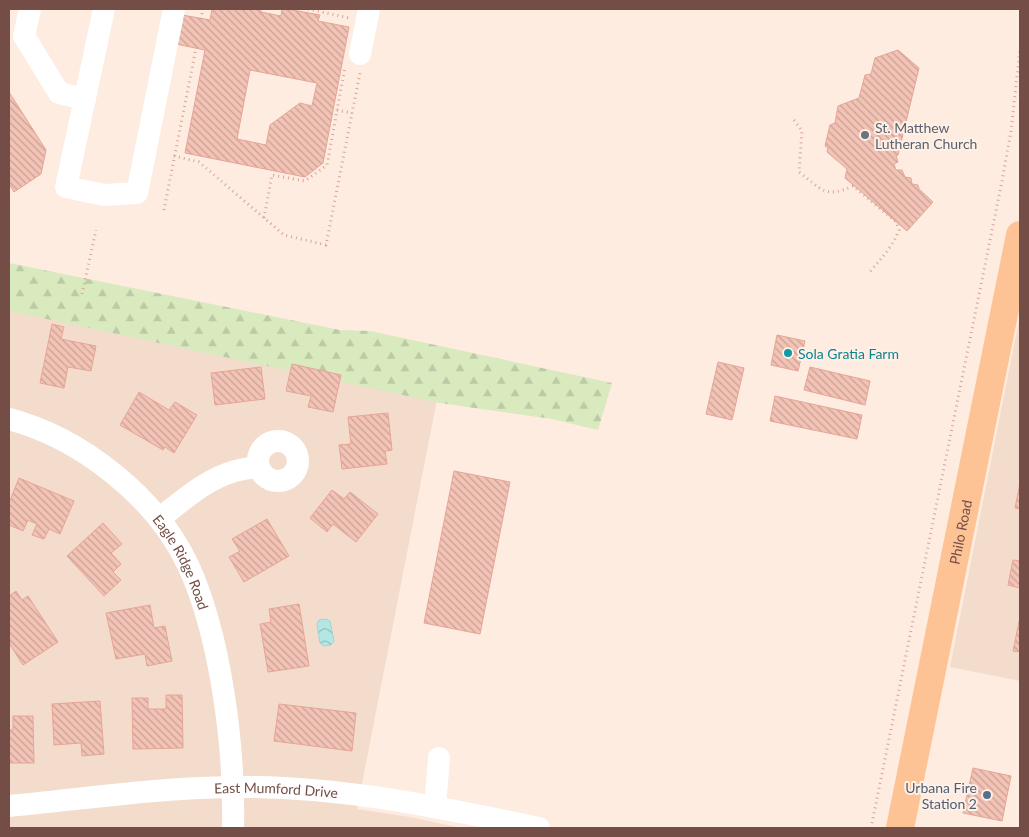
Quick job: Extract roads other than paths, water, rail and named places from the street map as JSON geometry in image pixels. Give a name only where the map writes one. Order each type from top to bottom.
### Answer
[{"type":"main road","name":"Philo Road","points":[[900,828],[1020,235]]},
{"type":"street","points":[[30,9],[24,36],[59,92],[85,98]]},
{"type":"street","points":[[104,9],[66,187],[104,195],[137,193],[174,9]]},
{"type":"street","points":[[358,63],[362,14]]},
{"type":"street","name":"Eagle Ridge Road","points":[[9,419],[53,435],[93,458],[120,479],[159,519],[186,561],[206,612],[223,694],[233,787],[233,828]]},
{"type":"street","points":[[159,519],[195,491],[214,480],[234,471],[258,467]]},
{"type":"street","points":[[435,807],[439,758]]},
{"type":"street","name":"East Mumford Drive","points":[[9,806],[169,790],[233,787],[342,792],[435,807],[478,822],[539,828]]},
{"type":"water","points":[[326,619],[330,621],[334,641],[331,645],[324,646],[320,643],[317,624],[319,620]]},
{"type":"place","name":"St. Matthew Lutheran Church","points":[[865,135]]},
{"type":"place","name":"Sola Gratia Farm","points":[[788,353]]},
{"type":"place","name":"Urbana Fire Station 2","points":[[987,795]]}]
